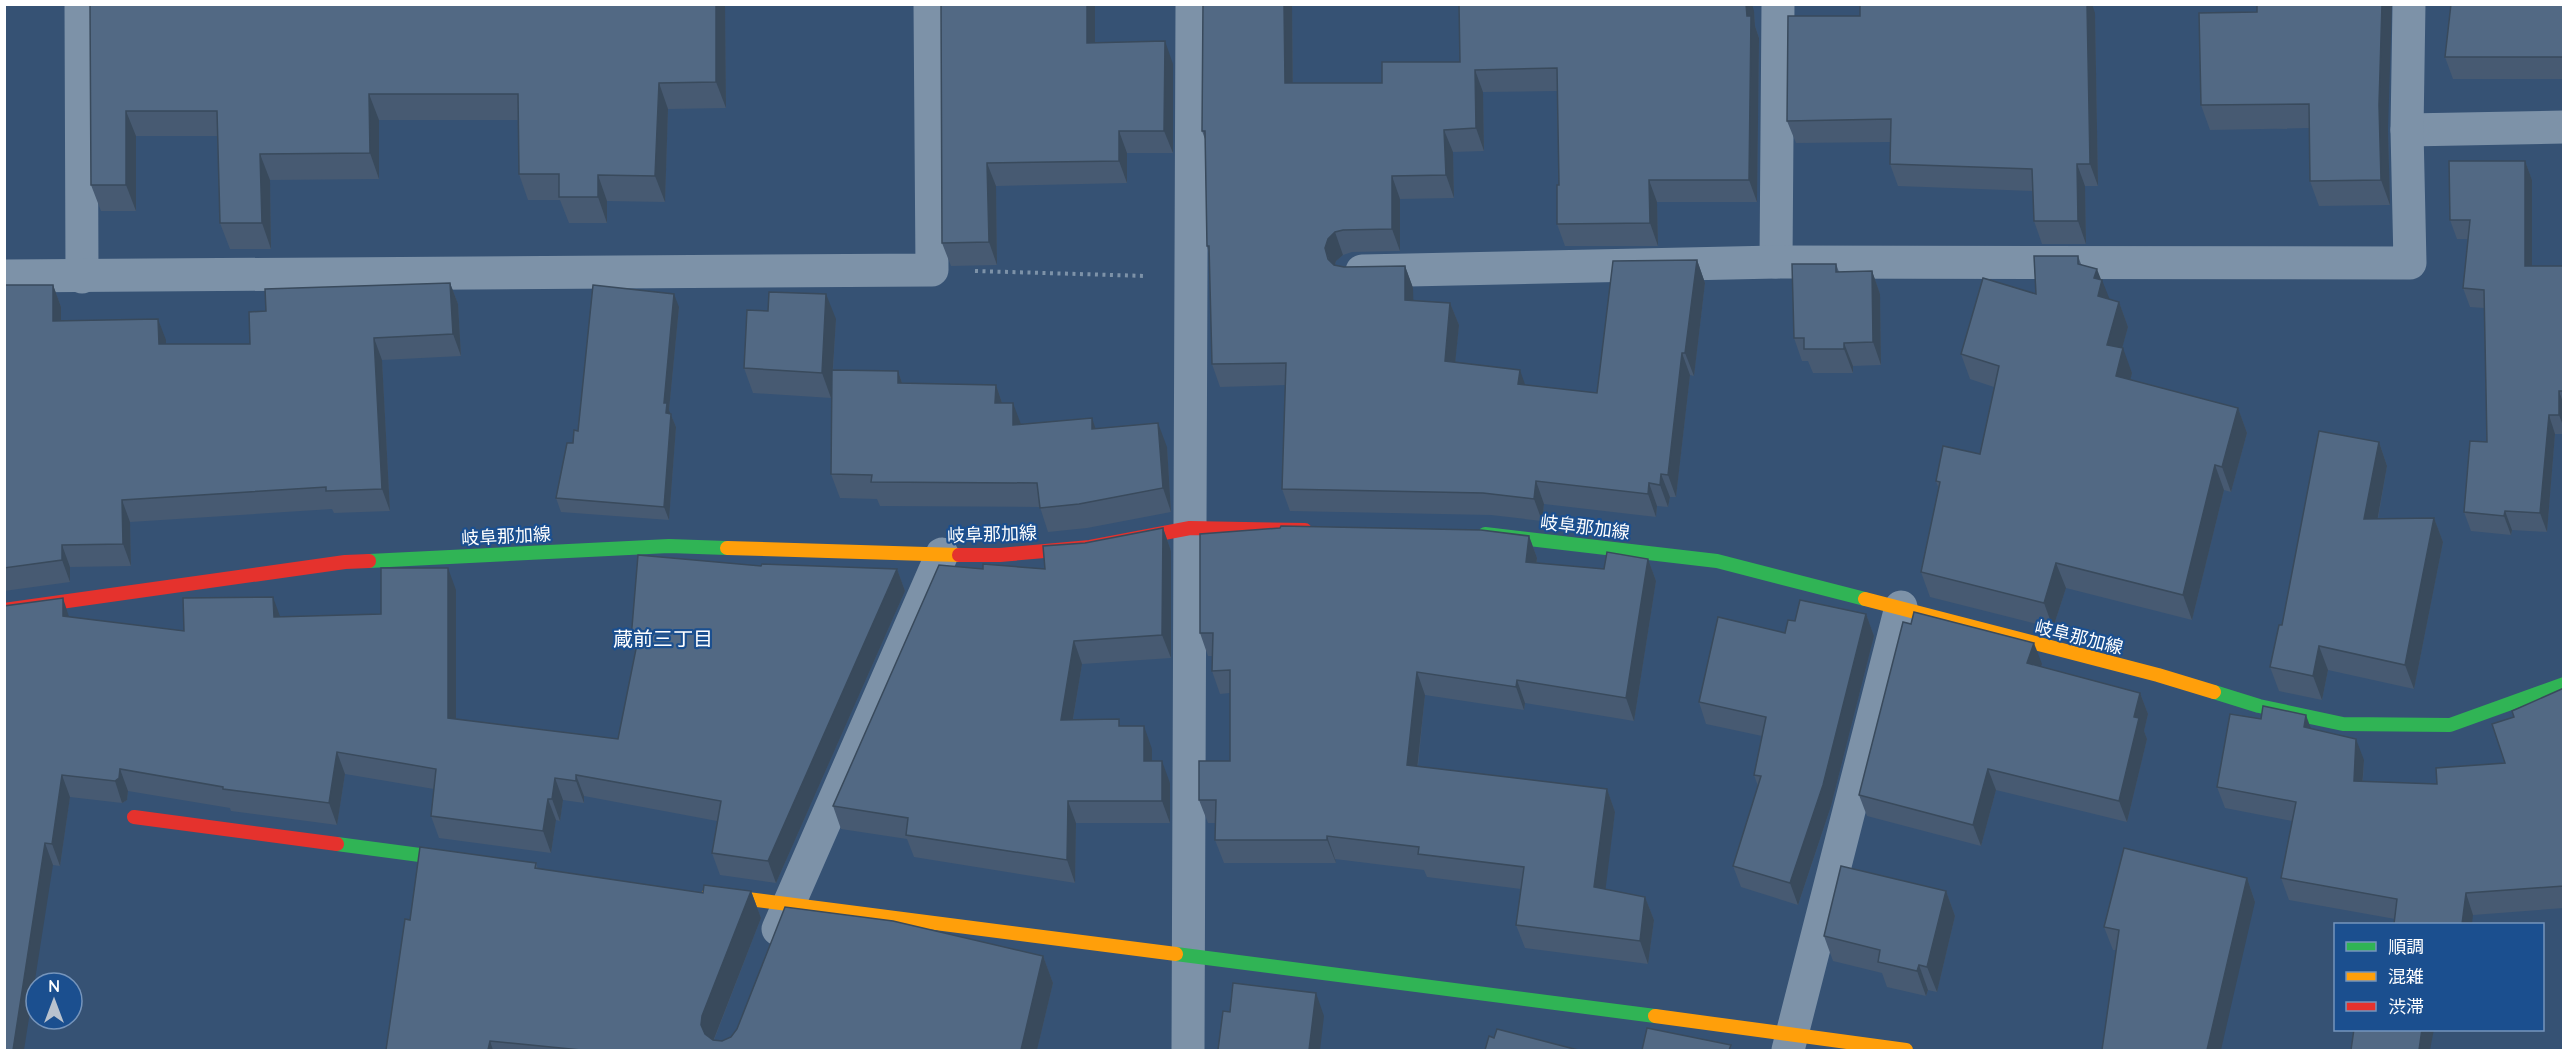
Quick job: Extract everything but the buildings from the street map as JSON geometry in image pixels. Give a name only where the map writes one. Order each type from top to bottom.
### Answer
[{"type":"main road","name":"岐阜那加線","points":[[4,610],[345,562],[669,546],[1000,555],[1090,547],[1190,528],[1317,531]]},
{"type":"main road","name":"岐阜那加線","points":[[1468,534],[1491,534],[1717,561],[2158,675],[2259,706],[2343,724],[2450,725],[2564,684]]},
{"type":"main road","points":[[134,817],[478,863]]},
{"type":"main road","points":[[692,891],[1190,957],[1790,1042],[1906,1050]]},
{"type":"street","points":[[81,4],[82,277]]},
{"type":"street","points":[[4,276],[932,270],[930,4]]},
{"type":"street","points":[[1188,1050],[1192,4]]},
{"type":"street","points":[[1776,262],[1778,4]]},
{"type":"street","points":[[1352,271],[1776,262],[2410,263],[2407,130],[2409,4]]},
{"type":"street","points":[[2407,130],[2564,127]]},
{"type":"street","points":[[767,956],[787,904],[942,554]]},
{"type":"street","points":[[1790,1042],[1901,607]]},
{"type":"path","points":[[932,270],[1192,277]]},
{"type":"traffic: fast","points":[[1485,534],[1717,561],[1865,599]]},
{"type":"traffic: fast","points":[[369,561],[669,546],[727,548]]},
{"type":"traffic: fast","points":[[2214,692],[2259,706],[2343,724],[2450,725],[2564,684]]},
{"type":"traffic: fast","points":[[337,844],[465,861]]},
{"type":"traffic: fast","points":[[1176,954],[1655,1016]]},
{"type":"traffic: slow","points":[[727,548],[959,555]]},
{"type":"traffic: slow","points":[[1865,599],[2158,675],[2214,692]]},
{"type":"traffic: slow","points":[[709,894],[1176,954]]},
{"type":"traffic: slow","points":[[1655,1016],[1906,1050]]},
{"type":"traffic: jam","points":[[959,555],[1000,555],[1090,547],[1190,528],[1305,530]]},
{"type":"traffic: jam","points":[[4,610],[345,562],[369,561]]},
{"type":"traffic: jam","points":[[134,817],[337,844]]},
{"type":"district","name":"蔵前三丁目","points":[[663,638]]}]
